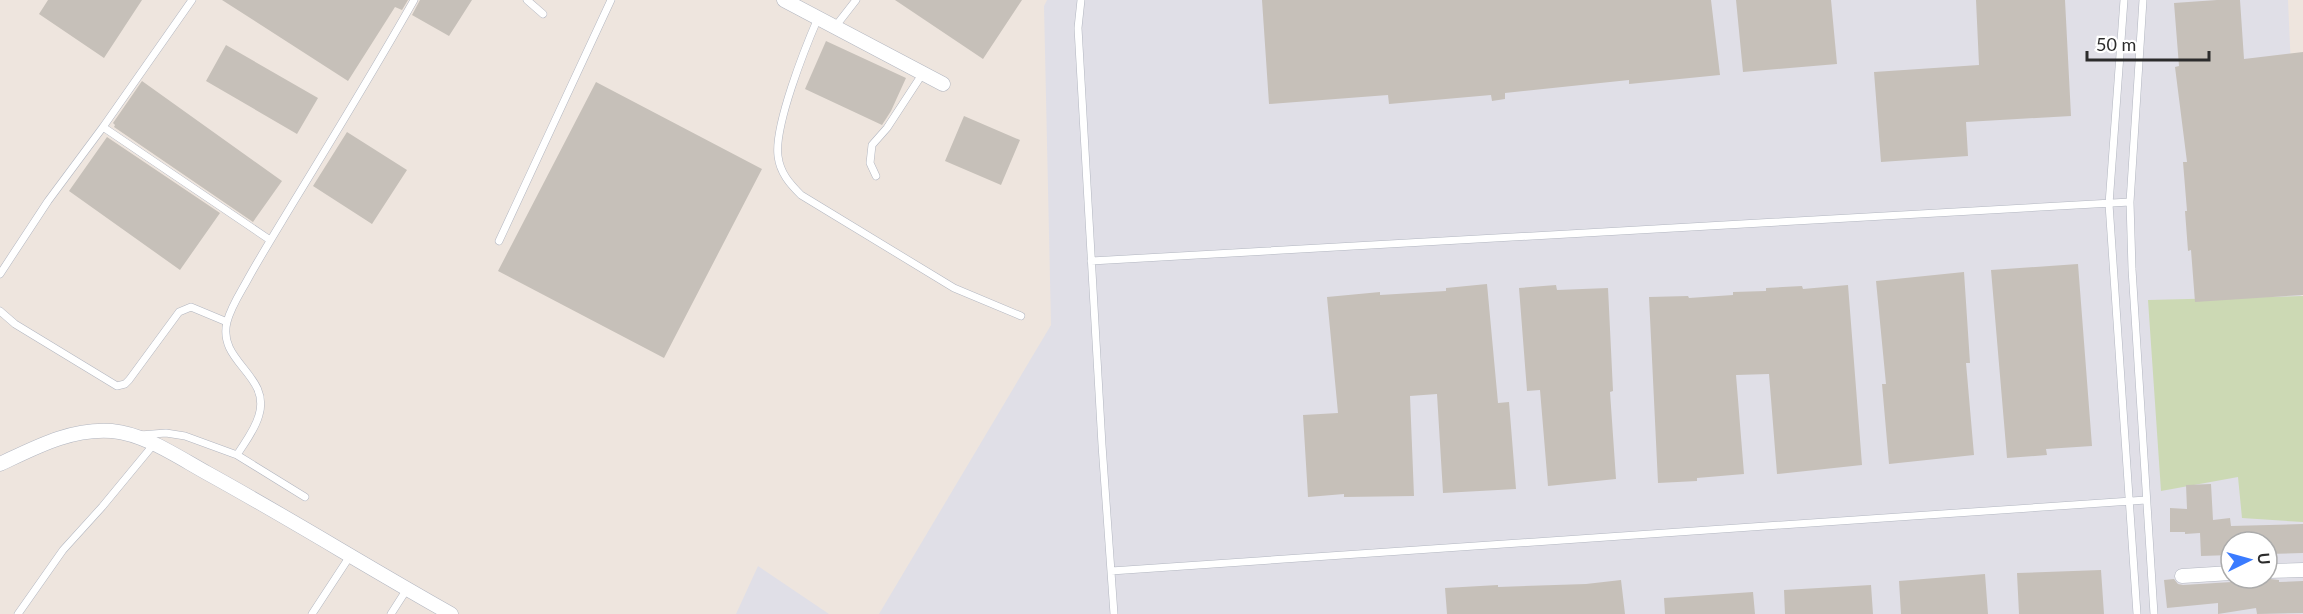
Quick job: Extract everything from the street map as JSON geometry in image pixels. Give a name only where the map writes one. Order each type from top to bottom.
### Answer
[{"type":"street","points":[[784,0],[944,84]]},
{"type":"street","points":[[0,464],[54,439],[77,433],[115,431],[129,435],[154,444],[251,497],[451,614]]},
{"type":"street","points":[[2279,571],[2303,570]]},
{"type":"street","points":[[2182,576],[2219,574]]},
{"type":"lane","points":[[0,274],[48,201],[192,0]]},
{"type":"lane","points":[[237,454],[253,431],[260,414],[261,402],[260,391],[254,380],[227,347],[225,337],[227,322],[235,302],[270,240],[414,0]]},
{"type":"lane","points":[[527,0],[543,14]]},
{"type":"lane","points":[[499,241],[611,0]]},
{"type":"lane","points":[[834,27],[856,0]]},
{"type":"lane","points":[[1081,0],[1078,28],[1114,614]]},
{"type":"lane","points":[[2124,0],[2109,204],[2136,614]]},
{"type":"lane","points":[[2143,0],[2130,202],[2132,269],[2154,614]]},
{"type":"lane","points":[[818,18],[807,44],[777,140],[778,157],[783,174],[801,195],[954,288],[1022,316]]},
{"type":"lane","points":[[876,176],[870,163],[872,145],[886,128],[922,73]]},
{"type":"lane","points":[[103,127],[270,240]]},
{"type":"lane","points":[[1092,261],[2130,202]]},
{"type":"lane","points":[[0,311],[15,324],[117,386],[129,380],[179,312],[191,308],[227,322]]},
{"type":"lane","points":[[129,435],[166,433],[185,436],[237,454],[305,497]]},
{"type":"lane","points":[[18,614],[63,550],[154,444]]},
{"type":"lane","points":[[1111,571],[2146,500]]},
{"type":"lane","points":[[312,614],[350,556]]},
{"type":"lane","points":[[391,614],[408,589]]},
{"type":"shaded area","points":[[1047,0],[2288,0],[2303,340],[2303,614],[879,614],[1051,325],[1044,6]]},
{"type":"shaded area","points":[[758,566],[829,614],[736,614]]},
{"type":"green space","points":[[2303,296],[2303,522],[2242,518],[2238,477],[2161,491],[2148,300]]},
{"type":"building","points":[[48,0],[142,0],[104,58],[39,14]]},
{"type":"building","points":[[222,0],[408,0],[402,10],[395,7],[348,81]]},
{"type":"building","points":[[420,0],[472,0],[449,36],[412,15]]},
{"type":"building","points":[[895,0],[1022,0],[983,59]]},
{"type":"building","points":[[1262,0],[1711,0],[1720,75],[1629,84],[1629,80],[1505,93],[1505,99],[1492,101],[1491,95],[1389,104],[1388,95],[1269,104]]},
{"type":"building","points":[[1736,0],[1831,0],[1837,64],[1743,72]]},
{"type":"building","points":[[1976,0],[2065,0],[2071,116],[1966,122],[1968,156],[1881,162],[1874,72],[1979,65]]},
{"type":"building","points":[[2240,0],[2244,59],[2303,52],[2303,295],[2195,302],[2185,211],[2187,211],[2183,162],[2187,162],[2175,67],[2179,66],[2174,3]]},
{"type":"building","points":[[826,41],[906,78],[882,125],[805,89]]},
{"type":"building","points":[[226,45],[318,98],[297,134],[206,81]]},
{"type":"building","points":[[142,81],[282,181],[253,222],[114,127],[113,123]]},
{"type":"building","points":[[596,82],[762,169],[664,358],[498,271]]},
{"type":"building","points":[[964,116],[1020,140],[1001,185],[945,161]]},
{"type":"building","points":[[347,132],[407,170],[372,224],[313,186]]},
{"type":"building","points":[[107,137],[220,213],[180,270],[69,191]]},
{"type":"building","points":[[2078,264],[2092,446],[2046,449],[2047,455],[2007,458],[1991,270]]},
{"type":"building","points":[[1964,272],[1970,363],[1966,363],[1974,455],[1889,464],[1882,384],[1886,384],[1876,281]]},
{"type":"building","points":[[1487,284],[1498,403],[1509,402],[1516,489],[1443,493],[1437,394],[1410,396],[1414,496],[1344,497],[1344,494],[1308,497],[1303,415],[1338,413],[1327,297],[1380,292],[1380,295],[1446,291],[1446,288]]},
{"type":"building","points":[[1556,285],[1557,290],[1608,288],[1613,391],[1610,392],[1616,479],[1548,486],[1540,390],[1527,391],[1519,288]]},
{"type":"building","points":[[1848,285],[1862,465],[1777,474],[1769,374],[1736,375],[1744,474],[1697,478],[1697,481],[1658,483],[1649,297],[1688,296],[1689,298],[1733,295],[1733,292],[1766,291],[1766,288],[1802,286],[1803,289]]},
{"type":"building","points":[[2211,484],[2213,520],[2230,518],[2231,526],[2303,524],[2303,553],[2279,554],[2279,530],[2219,530],[2219,555],[2201,556],[2200,533],[2170,532],[2170,508],[2187,509],[2186,485]]},
{"type":"building","points":[[2101,570],[2104,614],[2019,614],[2017,573]]},
{"type":"building","points":[[1985,574],[1988,614],[1901,614],[1899,581]]},
{"type":"building","points":[[2174,579],[2178,584],[2219,583],[2219,590],[2279,590],[2279,582],[2303,581],[2303,613],[2257,614],[2256,608],[2218,614],[2218,603],[2167,608],[2164,580]]},
{"type":"building","points":[[1621,580],[1625,614],[1447,614],[1445,588],[1586,584]]},
{"type":"building","points":[[1871,585],[1873,614],[1785,614],[1784,590]]},
{"type":"building","points":[[1753,592],[1755,614],[1665,614],[1664,598]]}]
